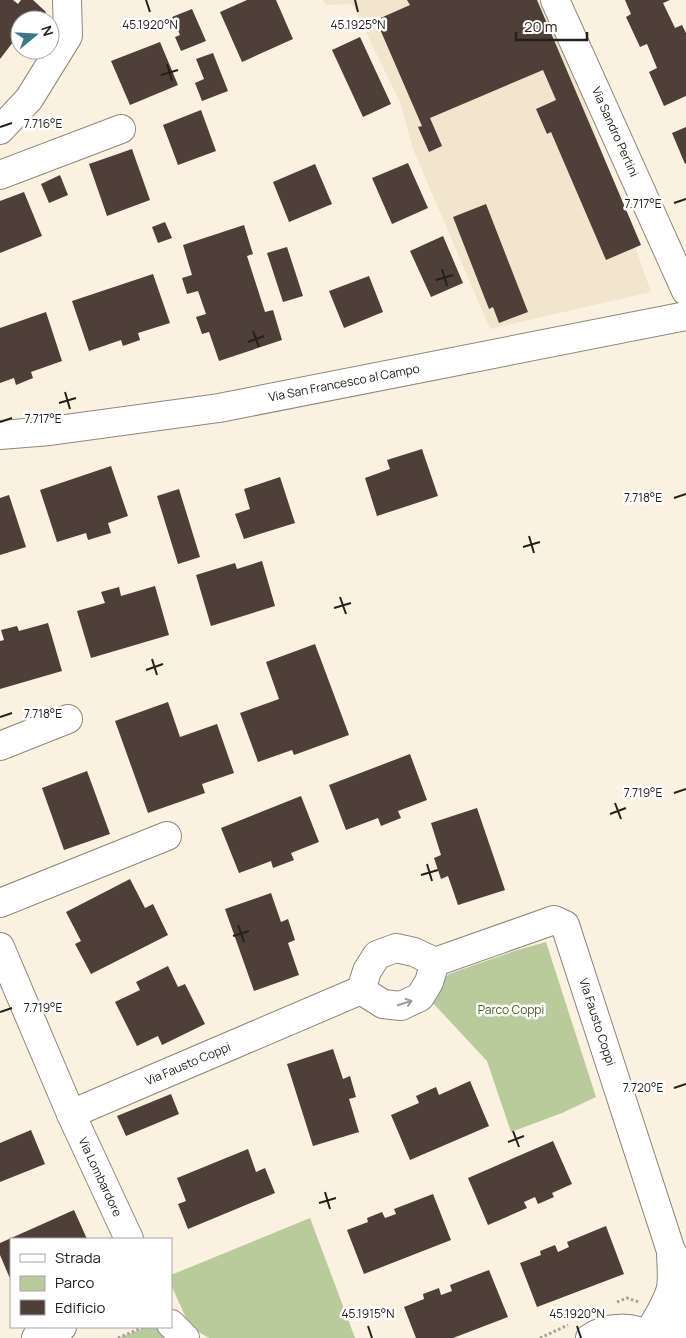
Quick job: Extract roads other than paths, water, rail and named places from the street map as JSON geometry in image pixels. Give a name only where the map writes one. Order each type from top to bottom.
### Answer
[{"type":"street","points":[[0,130],[29,99],[68,36],[68,0]]},
{"type":"street","name":"Via Sandro Pertini","points":[[555,0],[686,291]]},
{"type":"street","points":[[0,175],[120,130]]},
{"type":"street","name":"Via San Francesco al Campo","points":[[0,435],[50,431],[219,408],[686,316]]},
{"type":"street","points":[[0,746],[68,719]]},
{"type":"street","points":[[0,903],[166,836]]},
{"type":"street","name":"Via Fausto Coppi","points":[[435,962],[554,920],[565,925],[671,1251],[672,1277],[681,1283],[671,1288],[649,1336]]},
{"type":"street","name":"Via Lombardore","points":[[0,947],[70,1114],[129,1238]]},
{"type":"street","points":[[396,948],[414,952],[435,962],[429,982],[420,998],[401,1006],[383,1004],[361,990],[367,971],[377,955],[390,950],[396,948]]},
{"type":"street","name":"Via Fausto Coppi","points":[[70,1114],[361,990]]},
{"type":"street","points":[[678,1338],[686,1308]]},
{"type":"street","points":[[172,1325],[185,1338]]},
{"type":"street","points":[[36,1338],[60,1328]]},
{"type":"street","points":[[590,1338],[610,1330],[629,1329],[649,1336]]},
{"type":"park label","name":"Parco Coppi","points":[[511,1010]]}]
